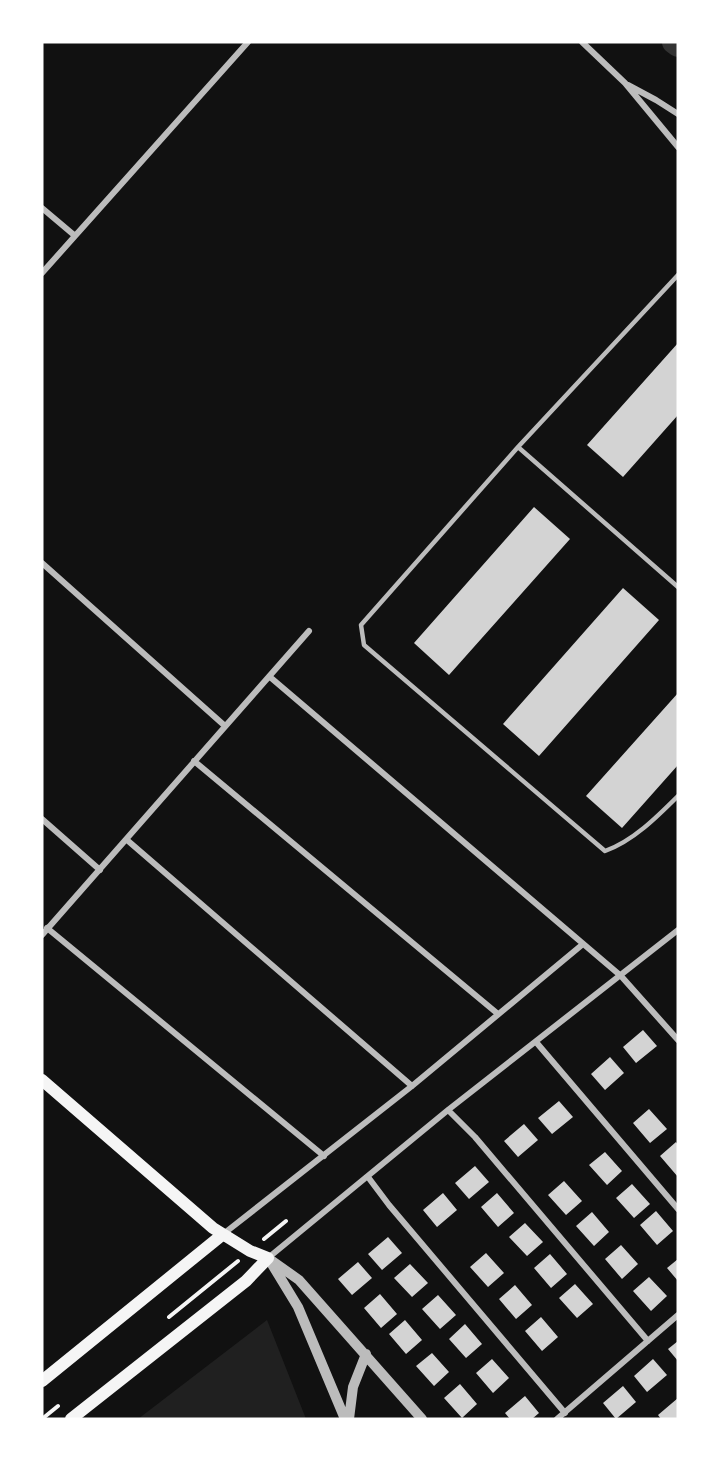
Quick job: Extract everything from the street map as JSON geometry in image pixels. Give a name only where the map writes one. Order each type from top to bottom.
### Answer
[{"type":"main road","points":[[42,1080],[222,1235],[268,1258],[246,1281],[71,1419]]},
{"type":"main road","points":[[42,1381],[222,1235]]},
{"type":"street","points":[[42,273],[248,42]]},
{"type":"street","points":[[582,42],[625,83],[678,147]]},
{"type":"street","points":[[625,83],[678,114]]},
{"type":"street","points":[[42,208],[74,236]]},
{"type":"street","points":[[42,563],[225,726]]},
{"type":"street","points":[[42,934],[309,631]]},
{"type":"street","points":[[270,677],[621,976],[678,1040]]},
{"type":"street","points":[[194,761],[498,1014]]},
{"type":"street","points":[[42,819],[100,870]]},
{"type":"street","points":[[127,840],[412,1086]]},
{"type":"street","points":[[47,928],[324,1156]]},
{"type":"street","points":[[268,1258],[448,1110],[678,930]]},
{"type":"street","points":[[222,1235],[412,1086],[584,944]]},
{"type":"street","points":[[536,1042],[678,1209]]},
{"type":"street","points":[[448,1110],[475,1137],[648,1341]]},
{"type":"street","points":[[368,1177],[389,1205],[565,1413]]},
{"type":"street","points":[[268,1258],[299,1280],[422,1419]]},
{"type":"street","points":[[268,1258],[298,1307],[347,1419]]},
{"type":"street","points":[[557,1419],[678,1315]]},
{"type":"street","points":[[347,1419],[353,1387],[366,1354]]},
{"type":"lane","points":[[678,275],[518,447],[361,626],[364,645],[605,851],[622,845],[678,796]]},
{"type":"lane","points":[[518,447],[678,587]]},
{"type":"shaded area","points":[[267,1320],[306,1419],[138,1419]]},
{"type":"building","points":[[678,343],[678,415],[623,477],[587,445]]},
{"type":"building","points":[[534,507],[570,539],[449,675],[414,643]]},
{"type":"building","points":[[623,588],[659,620],[539,756],[503,724]]},
{"type":"building","points":[[678,693],[678,765],[622,828],[586,796]]},
{"type":"building","points":[[643,1030],[657,1046],[636,1063],[623,1047]]},
{"type":"building","points":[[610,1057],[624,1073],[605,1090],[591,1074]]},
{"type":"building","points":[[559,1101],[573,1117],[552,1134],[538,1118]]},
{"type":"building","points":[[649,1109],[667,1129],[650,1143],[633,1123]]},
{"type":"building","points":[[524,1124],[538,1140],[518,1157],[504,1141]]},
{"type":"building","points":[[676,1142],[678,1145],[678,1177],[660,1156]]},
{"type":"building","points":[[605,1152],[622,1171],[607,1185],[589,1165]]},
{"type":"building","points":[[475,1166],[489,1182],[469,1199],[455,1183]]},
{"type":"building","points":[[564,1181],[582,1201],[566,1215],[548,1195]]},
{"type":"building","points":[[632,1184],[650,1204],[634,1218],[616,1198]]},
{"type":"building","points":[[443,1193],[457,1210],[437,1227],[423,1210]]},
{"type":"building","points":[[497,1193],[514,1213],[498,1227],[481,1207]]},
{"type":"building","points":[[656,1211],[673,1231],[657,1245],[640,1225]]},
{"type":"building","points":[[592,1212],[609,1232],[594,1246],[576,1226]]},
{"type":"building","points":[[525,1223],[543,1242],[527,1256],[509,1237]]},
{"type":"building","points":[[388,1237],[402,1253],[382,1270],[368,1254]]},
{"type":"building","points":[[621,1245],[638,1264],[622,1279],[605,1259]]},
{"type":"building","points":[[486,1253],[504,1273],[488,1287],[470,1267]]},
{"type":"building","points":[[550,1254],[567,1274],[551,1288],[534,1268]]},
{"type":"building","points":[[678,1259],[678,1281],[667,1268]]},
{"type":"building","points":[[358,1262],[372,1278],[352,1295],[338,1279]]},
{"type":"building","points":[[410,1264],[428,1283],[412,1297],[394,1278]]},
{"type":"building","points":[[649,1277],[667,1296],[651,1311],[633,1291]]},
{"type":"building","points":[[575,1284],[593,1304],[577,1318],[559,1298]]},
{"type":"building","points":[[515,1285],[532,1305],[516,1319],[499,1299]]},
{"type":"building","points":[[380,1294],[397,1314],[381,1328],[364,1308]]},
{"type":"building","points":[[438,1295],[456,1315],[440,1329],[422,1309]]},
{"type":"building","points":[[541,1317],[558,1337],[542,1351],[525,1331]]},
{"type":"building","points":[[405,1320],[422,1340],[406,1354],[389,1334]]},
{"type":"building","points":[[465,1324],[482,1344],[466,1358],[449,1339]]},
{"type":"building","points":[[678,1341],[678,1361],[668,1349]]},
{"type":"building","points":[[432,1353],[449,1372],[434,1386],[416,1366]]},
{"type":"building","points":[[492,1359],[509,1378],[493,1393],[476,1373]]},
{"type":"building","points":[[653,1359],[667,1375],[647,1392],[634,1376]]},
{"type":"building","points":[[460,1384],[477,1404],[462,1418],[444,1398]]},
{"type":"building","points":[[623,1386],[636,1402],[616,1419],[603,1403]]},
{"type":"building","points":[[525,1396],[539,1413],[532,1419],[510,1419],[505,1413]]},
{"type":"building","points":[[678,1398],[678,1419],[661,1419],[658,1415]]},
{"type":"waterway","points":[[674,42],[678,45]]}]
